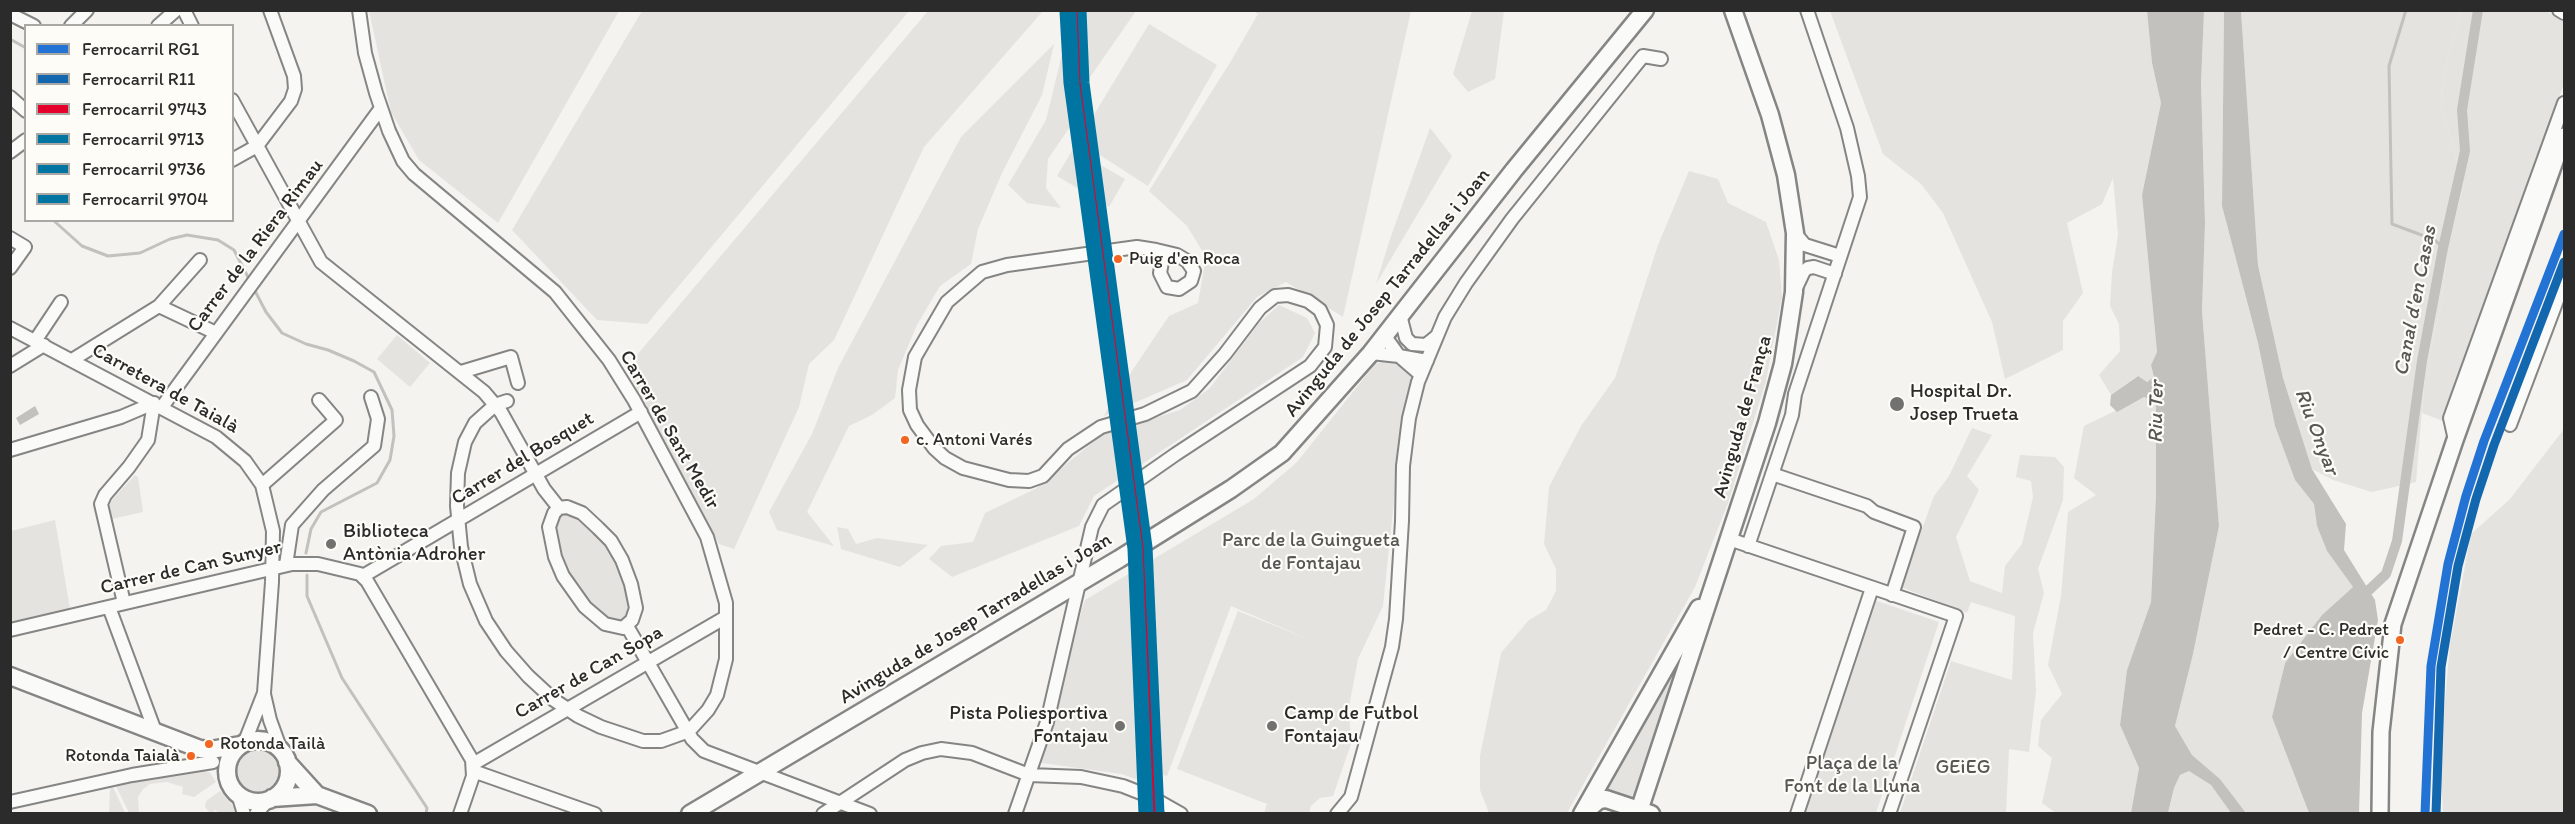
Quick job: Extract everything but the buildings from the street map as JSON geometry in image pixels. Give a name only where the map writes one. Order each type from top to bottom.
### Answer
[{"type":"main road","name":"Avinguda de Josep Tarradellas i Joan","points":[[690,813],[1196,512],[1269,463],[1301,433],[1371,353],[1645,10]]},
{"type":"main road","name":"Avinguda de França","points":[[1633,810],[1718,576],[1778,386],[1789,333],[1794,292],[1795,233],[1779,142],[1759,81],[1732,15]]},
{"type":"main road","name":"Avinguda de França","points":[[1583,813],[1718,576]]},
{"type":"main road","points":[[10,676],[200,749],[210,750],[257,740],[267,742],[285,757],[317,795]]},
{"type":"main road","points":[[243,744],[231,756],[227,774],[231,787],[238,794],[253,801],[317,795],[368,813]]},
{"type":"main road","points":[[200,749],[227,774]]},
{"type":"main road","points":[[270,799],[286,783],[285,757]]},
{"type":"main road","points":[[1583,813],[1599,800],[1633,810]]},
{"type":"street","points":[[73,24],[87,10]]},
{"type":"street","points":[[160,24],[176,10]]},
{"type":"street","points":[[184,10],[191,24]]},
{"type":"street","points":[[234,159],[257,146],[291,101],[296,83],[270,10]]},
{"type":"street","name":"Carrer de Sant Medir","points":[[359,10],[365,53],[381,108],[396,150],[403,161],[414,174],[555,292],[609,360],[708,537],[726,603],[726,658],[720,687],[708,710],[689,731]]},
{"type":"street","points":[[1748,546],[1792,415],[1795,394],[1860,197],[1860,187],[1845,121],[1807,10]]},
{"type":"street","points":[[2559,10],[2565,13]]},
{"type":"street","points":[[10,14],[30,24]]},
{"type":"street","points":[[1337,813],[1351,797],[1392,647],[1396,619],[1405,448],[1411,409],[1421,375],[1445,317],[1466,283],[1512,219],[1642,56],[1661,59]]},
{"type":"street","points":[[10,97],[24,109]]},
{"type":"street","points":[[2455,440],[2450,418],[2519,222],[2565,103]]},
{"type":"street","points":[[234,104],[324,266],[501,403],[544,489],[559,508]]},
{"type":"street","name":"Carrer de la Riera Rimau","points":[[158,405],[246,294],[381,108]]},
{"type":"street","points":[[2380,813],[2381,732],[2393,624],[2455,440],[2565,136]]},
{"type":"street","points":[[1795,233],[1805,245],[1840,256]]},
{"type":"street","points":[[10,238],[25,247],[10,268]]},
{"type":"street","points":[[1015,813],[1024,773],[1035,762],[1047,722],[1092,527],[1103,505],[1310,366],[1322,354],[1327,340],[1325,318],[1320,310],[1308,301],[1294,296],[1280,295],[1270,299],[1260,308],[1225,354],[1192,391],[1145,414],[1101,427],[1068,449],[1043,476],[1029,481],[1009,480],[963,468],[945,458],[934,447],[910,410],[909,390],[915,357],[947,302],[982,272],[1007,265],[1137,247],[1156,250]]},
{"type":"street","points":[[72,360],[159,306],[200,260]]},
{"type":"street","points":[[1794,292],[1804,271],[1808,268],[1814,267],[1835,274]]},
{"type":"street","points":[[2510,425],[2565,282]]},
{"type":"street","points":[[10,366],[40,343],[61,302]]},
{"type":"street","points":[[159,306],[216,333]]},
{"type":"street","points":[[1400,315],[1406,338],[1427,361]]},
{"type":"street","name":"Carretera de Taialà","points":[[10,328],[158,405],[227,444],[245,461],[262,486],[272,523],[273,569],[264,693],[270,720],[285,757]]},
{"type":"street","points":[[1384,335],[1412,344],[1426,345],[1438,335]]},
{"type":"street","points":[[1384,335],[1399,356],[1421,375]]},
{"type":"street","points":[[1371,353],[1427,361]]},
{"type":"street","points":[[461,372],[510,357],[518,383]]},
{"type":"street","points":[[289,564],[292,525],[323,490],[374,446],[378,419],[371,397]]},
{"type":"street","points":[[262,486],[336,420],[319,400]]},
{"type":"street","points":[[501,403],[475,423],[465,442],[458,473],[458,520],[466,573],[486,621],[506,651],[547,695],[601,727],[643,741],[661,741],[689,731]]},
{"type":"street","points":[[10,450],[158,405]]},
{"type":"street","points":[[124,603],[101,504],[105,495],[148,440],[158,405]]},
{"type":"street","name":"Carrer del Bosquet","points":[[363,576],[640,412]]},
{"type":"street","points":[[1772,474],[1867,506],[1874,512],[1914,527],[1892,594]]},
{"type":"street","points":[[567,507],[582,513],[605,534],[618,553],[632,584],[636,608],[627,626],[616,628],[605,624],[585,607],[570,588],[555,557],[550,534],[550,521],[559,508],[567,507]]},
{"type":"street","points":[[1729,539],[1956,616],[1890,813]]},
{"type":"street","name":"Carrer de Can Sunyer","points":[[10,630],[289,564],[318,564],[363,576]]},
{"type":"street","points":[[363,576],[473,767],[596,813]]},
{"type":"street","points":[[1797,813],[1872,588]]},
{"type":"street","points":[[109,607],[155,731]]},
{"type":"street","name":"Carrer de Can Sopa","points":[[473,767],[567,708],[726,617]]},
{"type":"street","points":[[627,626],[692,739],[704,751],[870,813]]},
{"type":"street","name":"Carretera de Taialà","points":[[243,744],[264,693]]},
{"type":"street","points":[[824,813],[905,760],[932,750],[952,749],[972,753],[1024,773],[1081,777],[1107,782],[1137,791],[1181,813]]},
{"type":"street","points":[[10,802],[132,775],[213,762]]},
{"type":"street","points":[[460,813],[473,767]]},
{"type":"street","points":[[238,794],[244,813]]},
{"type":"street","points":[[256,813],[270,799]]},
{"type":"shaded area","points":[[2461,11],[2546,11],[2564,20],[2564,83],[2443,421],[2422,413],[2425,374],[2442,300],[2448,242],[2464,185],[2441,106],[2445,70]]},
{"type":"shaded area","points":[[55,520],[70,609],[11,622],[11,531]]},
{"type":"green space","points":[[369,10],[619,11],[498,223],[419,160],[391,112]]},
{"type":"green space","points":[[642,11],[909,11],[647,324],[597,320],[512,230]]},
{"type":"green space","points":[[928,11],[1043,11],[924,147],[834,340],[809,364],[799,407],[734,549],[719,544],[626,368]]},
{"type":"green space","points":[[1079,11],[1136,11],[1079,93],[1078,115],[1048,159],[1046,188],[1061,208],[1027,203],[1008,185],[1046,120],[1070,21]]},
{"type":"green space","points":[[1254,11],[1411,11],[1343,317],[1286,282],[1257,297],[1187,380],[1104,416],[1169,316],[1198,303],[1206,257],[1187,226],[1149,191],[1231,61],[1258,14]]},
{"type":"green space","points":[[1472,11],[1504,11],[1495,79],[1468,92],[1453,74]]},
{"type":"green space","points":[[1830,11],[2147,11],[2152,63],[2161,103],[2142,195],[2157,352],[2151,365],[2154,377],[2147,382],[2137,376],[2111,395],[2099,375],[2120,351],[2119,324],[2110,306],[2112,272],[2118,235],[2113,178],[2102,204],[2067,223],[2083,293],[2063,321],[2063,350],[2005,379],[1992,322],[1943,213],[1921,184],[1883,154]]},
{"type":"green space","points":[[2204,11],[2224,11],[2222,206],[2258,343],[2275,426],[2295,480],[2314,504],[2317,526],[2327,551],[2353,587],[2322,615],[2285,663],[2272,717],[2309,813],[2246,813],[2220,779],[2192,755],[2175,726],[2193,654],[2219,526],[2202,311],[2205,223],[2201,83]]},
{"type":"green space","points":[[2241,11],[2461,11],[2445,70],[2441,106],[2464,185],[2448,242],[2442,300],[2425,374],[2416,482],[2372,492],[2333,480],[2312,469],[2283,378],[2258,265]]},
{"type":"green space","points":[[1149,24],[1217,65],[1148,186],[1078,141]]},
{"type":"green space","points":[[1054,44],[1042,95],[1002,173],[978,229],[971,264],[940,286],[917,325],[898,370],[895,398],[872,415],[849,426],[807,512],[834,546],[777,530],[769,512],[812,434],[838,368],[961,137]]},
{"type":"green space","points":[[1430,128],[1452,156],[1376,284],[1390,239]]},
{"type":"green space","points":[[1073,149],[1125,179],[1109,207],[1057,176]]},
{"type":"green space","points":[[1689,171],[1718,179],[1728,203],[1766,222],[1779,260],[1782,297],[1766,381],[1728,503],[1695,587],[1567,813],[1489,813],[1480,790],[1480,756],[1501,653],[1529,620],[1546,610],[1556,591],[1556,569],[1544,544],[1549,487],[1581,426],[1615,378],[1658,245]]},
{"type":"green space","points":[[1279,305],[1307,318],[1315,333],[1303,357],[1094,496],[1079,526],[952,577],[929,559],[941,546],[973,542],[985,513],[1037,488],[1103,434],[1180,410],[1210,388],[1259,323]]},
{"type":"green space","points":[[397,335],[430,363],[410,387],[377,359]]},
{"type":"green space","name":"Parc de la Guingueta de Fontajau","points":[[1396,360],[1411,375],[1411,382],[1401,433],[1383,606],[1358,659],[1349,707],[1351,744],[1333,796],[1320,798],[1311,806],[1309,813],[1264,813],[1267,804],[1177,769],[1238,611],[1308,639],[1231,606],[1167,776],[1142,768],[1138,780],[1122,774],[1035,762],[1085,600],[1254,499],[1297,462],[1376,363]]},
{"type":"green space","points":[[2144,397],[2156,402],[2156,495],[2151,602],[2127,670],[2120,725],[2139,768],[2131,813],[2056,813],[2042,803],[2052,758],[2038,746],[2041,720],[2062,694],[2048,665],[2061,596],[2068,512],[2096,495],[2074,478],[2084,426]]},
{"type":"green space","name":"GEiEG","points":[[1972,428],[1992,435],[1967,476],[1979,490],[1956,537],[1970,581],[2002,593],[2005,566],[2022,544],[2033,497],[2031,481],[2016,477],[2020,455],[2055,457],[2064,467],[2063,500],[2038,569],[2044,593],[2033,633],[2036,691],[2029,752],[2009,749],[2006,813],[1900,813],[1951,661],[2012,680],[2015,616],[1971,602],[1967,613],[1901,587],[1934,496],[1949,476]]},
{"type":"green space","points":[[2564,429],[2564,813],[2443,813],[2440,757],[2450,645],[2471,534],[2510,499]]},
{"type":"green space","points":[[135,475],[138,477],[143,512],[112,519],[109,507],[112,500]]},
{"type":"green space","points":[[561,510],[572,512],[608,544],[624,574],[631,612],[626,620],[609,621],[596,612],[566,573],[552,526]]},
{"type":"green space","points":[[837,527],[848,529],[856,544],[877,538],[928,545],[900,567],[841,549]]},
{"type":"green space","name":"Plaça de la Font de la Lluna","points":[[1874,600],[1939,622],[1876,813],[1801,814]]},
{"type":"green space","points":[[1677,660],[1679,661],[1638,790],[1634,795],[1626,798],[1613,794],[1607,790],[1605,784]]},
{"type":"green space","points":[[252,746],[262,746],[275,753],[282,766],[282,776],[275,789],[262,796],[252,796],[243,792],[236,785],[232,776],[232,766],[236,757],[243,750]]},
{"type":"green space","points":[[199,768],[210,773],[216,782],[194,797],[182,794],[183,787],[167,782],[150,784],[138,797],[139,814],[129,813],[116,786]]},
{"type":"green space","points":[[2189,771],[2211,785],[2231,813],[2168,814],[2174,788],[2180,775]]},
{"type":"green space","points":[[113,787],[125,813],[109,813],[110,788]]},
{"type":"green space","points":[[220,791],[237,813],[218,813],[216,810],[210,813],[205,807],[206,801]]},
{"type":"water","name":"Riu Ter","points":[[2147,11],[2204,11],[2201,83],[2205,223],[2202,311],[2219,526],[2193,654],[2175,726],[2192,755],[2220,779],[2246,813],[2231,813],[2211,785],[2189,771],[2180,775],[2174,788],[2168,813],[2131,813],[2139,768],[2120,725],[2127,670],[2151,602],[2156,495],[2156,402],[2144,397],[2117,412],[2110,405],[2111,395],[2138,376],[2147,382],[2154,377],[2151,365],[2157,352],[2142,195],[2161,103],[2152,63]]},
{"type":"water","points":[[2224,11],[2241,11],[2258,265],[2283,378],[2312,469],[2346,524],[2344,550],[2375,600],[2378,620],[2362,713],[2359,813],[2309,813],[2272,717],[2285,663],[2322,615],[2353,587],[2327,551],[2317,526],[2314,504],[2295,480],[2275,426],[2258,343],[2222,206]]},
{"type":"water","points":[[35,406],[39,414],[20,425],[16,418]]},
{"type":"waterway","points":[[2406,10],[2389,66],[2392,224],[2435,240],[2443,248]]},
{"type":"waterway","name":"Canal d'en Casas","points":[[2369,590],[2386,574],[2397,541],[2422,361],[2443,248],[2465,151],[2462,110],[2478,10]]},
{"type":"waterway","points":[[10,39],[24,47]]},
{"type":"waterway","points":[[55,222],[82,246],[108,256],[140,253],[170,239],[187,235],[218,240],[234,250],[250,281]]},
{"type":"waterway","points":[[253,287],[266,312],[282,333],[354,361],[374,372],[392,410],[394,436],[390,460],[377,483],[321,512],[311,529],[306,553]]},
{"type":"waterway","points":[[307,575],[307,596],[342,678],[427,808],[426,814]]},
{"type":"rail line","name":"9704","points":[[1072,10],[1075,84],[1138,548],[1149,814]]},
{"type":"rail line","name":"9743","points":[[1074,10],[1078,82],[1142,548],[1154,814]]},
{"type":"rail line","name":"9736","points":[[1082,10],[1085,83],[1148,547],[1160,814]]},
{"type":"rail line","name":"9713","points":[[1064,11],[1068,83],[1132,549],[1143,814]]},
{"type":"rail line","name":"RG1","points":[[2425,814],[2431,666],[2448,564],[2466,496],[2484,441],[2564,234]]},
{"type":"rail line","name":"R11","points":[[2436,814],[2441,667],[2458,566],[2476,499],[2494,445],[2564,262]]},
{"type":"place","name":"Puig d'en Roca","points":[[1118,259]]},
{"type":"place","name":"Hospital Dr. Josep Trueta","points":[[1897,404]]},
{"type":"place","name":"c. Antoni Varés","points":[[905,440]]},
{"type":"place","name":"Biblioteca Antònia Adroher","points":[[331,544]]},
{"type":"place","name":"Pedret - C. Pedret / Centre Cívic","points":[[2400,640]]},
{"type":"place","name":"Pista Poliesportiva Fontajau","points":[[1120,726]]},
{"type":"place","name":"Camp de Futbol Fontajau","points":[[1272,726]]},
{"type":"place","name":"Rotonda Tailà","points":[[209,744]]},
{"type":"place","name":"Rotonda Taialà","points":[[191,756]]},
{"type":"water label","name":"Riu Onyar","points":[[2316,432]]}]
